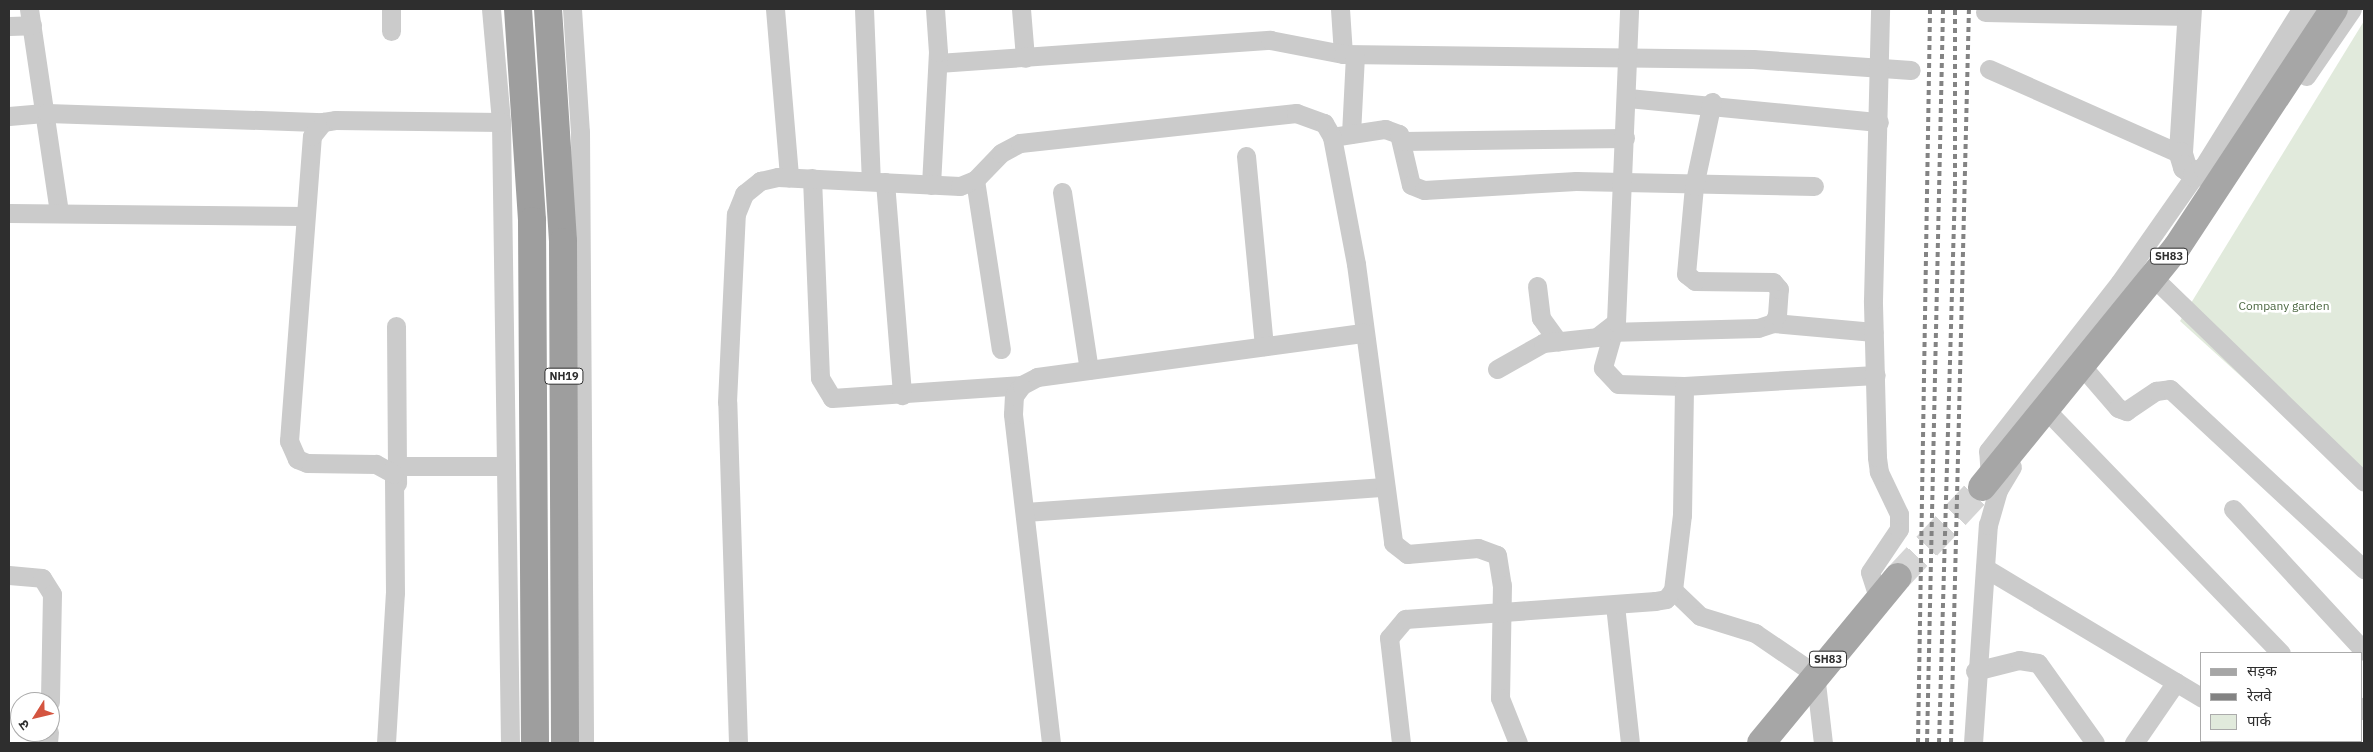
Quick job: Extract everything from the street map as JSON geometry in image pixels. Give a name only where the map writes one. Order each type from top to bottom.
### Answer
[{"type":"highway","name":"NH19","points":[[518,9],[532,221],[535,743]]},
{"type":"highway","name":"NH19","points":[[548,9],[563,242],[565,743]]},
{"type":"main road","name":"SH83","points":[[1986,482],[2177,246],[2334,9]]},
{"type":"main road","name":"SH83","points":[[1761,743],[1815,674],[1898,577]]},
{"type":"street","points":[[391,9],[391,31]]},
{"type":"street","points":[[491,9],[501,122],[510,743]]},
{"type":"street","points":[[572,9],[580,132],[584,743]]},
{"type":"street","points":[[776,9],[789,177]]},
{"type":"street","points":[[864,9],[878,182],[902,395]]},
{"type":"street","points":[[931,184],[938,63],[935,9]]},
{"type":"street","points":[[1021,9],[1025,58]]},
{"type":"street","points":[[1340,9],[1349,54],[1351,134]]},
{"type":"street","points":[[1629,9],[1624,55],[1628,98],[1622,180],[1616,322],[1611,332],[1604,368],[1610,379],[1618,384],[1684,386],[1876,375]]},
{"type":"street","points":[[1875,9],[1890,9]]},
{"type":"street","points":[[1879,600],[1870,572],[1899,529],[1899,514],[1879,472],[1874,332],[1880,9]]},
{"type":"street","points":[[1986,482],[1988,451],[2120,282],[2195,175],[2206,168],[2305,9]]},
{"type":"street","points":[[1973,743],[1975,671],[1988,525],[1998,490],[2051,415],[2160,284],[2352,9]]},
{"type":"street","points":[[1985,12],[2190,13],[2180,154],[2185,167],[2195,175]]},
{"type":"street","points":[[9,26],[31,17],[47,113],[59,213]]},
{"type":"street","points":[[938,63],[1270,40],[1349,54],[1470,59],[1624,55],[1753,59],[1911,70]]},
{"type":"street","points":[[1989,69],[2180,154]]},
{"type":"street","points":[[1628,98],[1712,102],[1879,122]]},
{"type":"street","points":[[1712,102],[1694,186],[1686,274],[1695,282],[1773,282],[1779,289],[1773,323]]},
{"type":"street","points":[[9,116],[47,113],[323,122],[501,122]]},
{"type":"street","points":[[738,743],[727,491],[736,214],[744,194],[760,181],[789,177],[960,186],[975,180],[1001,153],[1020,143],[1296,113],[1324,124],[1332,137],[1364,333],[1390,530],[1400,551],[1478,548],[1497,555],[1501,564],[1500,698],[1518,743]]},
{"type":"street","points":[[323,122],[312,136],[291,452],[307,464],[376,464],[397,475],[506,466]]},
{"type":"street","points":[[1332,137],[1385,129],[1399,134],[1403,142],[1408,178],[1417,189],[1622,180],[1694,186],[1814,186]]},
{"type":"street","points":[[1403,142],[1625,138]]},
{"type":"street","points":[[1246,156],[1264,346]]},
{"type":"street","points":[[812,178],[824,389],[841,400],[1022,385],[1037,377],[1364,333]]},
{"type":"street","points":[[975,180],[1001,350]]},
{"type":"street","points":[[1062,192],[1089,370]]},
{"type":"street","points":[[9,213],[306,216]]},
{"type":"street","points":[[2160,284],[2364,482]]},
{"type":"street","points":[[1537,286],[1541,318],[1558,340]]},
{"type":"street","points":[[1498,369],[1543,343],[1558,340],[1596,338],[1611,332],[1758,328],[1773,323],[1874,332]]},
{"type":"street","points":[[386,743],[397,475],[396,326]]},
{"type":"street","points":[[2087,372],[2118,408],[2126,411],[2156,391],[2170,389],[2364,569]]},
{"type":"street","points":[[1022,385],[1014,396],[1014,414],[1051,743]]},
{"type":"street","points":[[1402,743],[1389,638],[1395,626],[1417,615],[1501,615],[1615,606],[1666,599],[1673,590],[1682,515],[1684,386]]},
{"type":"street","points":[[2051,415],[2280,652]]},
{"type":"street","points":[[1025,512],[1384,488]]},
{"type":"street","points":[[2233,509],[2364,651]]},
{"type":"street","points":[[1985,568],[2200,697]]},
{"type":"street","points":[[9,575],[42,578],[52,594],[50,692]]},
{"type":"street","points":[[1673,590],[1700,616],[1755,633],[1815,674],[1823,743]]},
{"type":"street","points":[[1615,606],[1630,743]]},
{"type":"street","points":[[1975,671],[2019,660],[2038,663],[2095,743]]},
{"type":"street","points":[[2134,743],[2176,682]]},
{"type":"green space","name":"Company garden","points":[[2364,21],[2364,488],[2180,321]]},
{"type":"tunnel","points":[[1898,577],[1982,487]]},
{"type":"railway","points":[[1918,743],[1930,9]]},
{"type":"railway","points":[[1927,743],[1943,9]]},
{"type":"railway","points":[[1939,743],[1955,186],[1955,9]]},
{"type":"railway","points":[[1951,743],[1969,9]]}]
